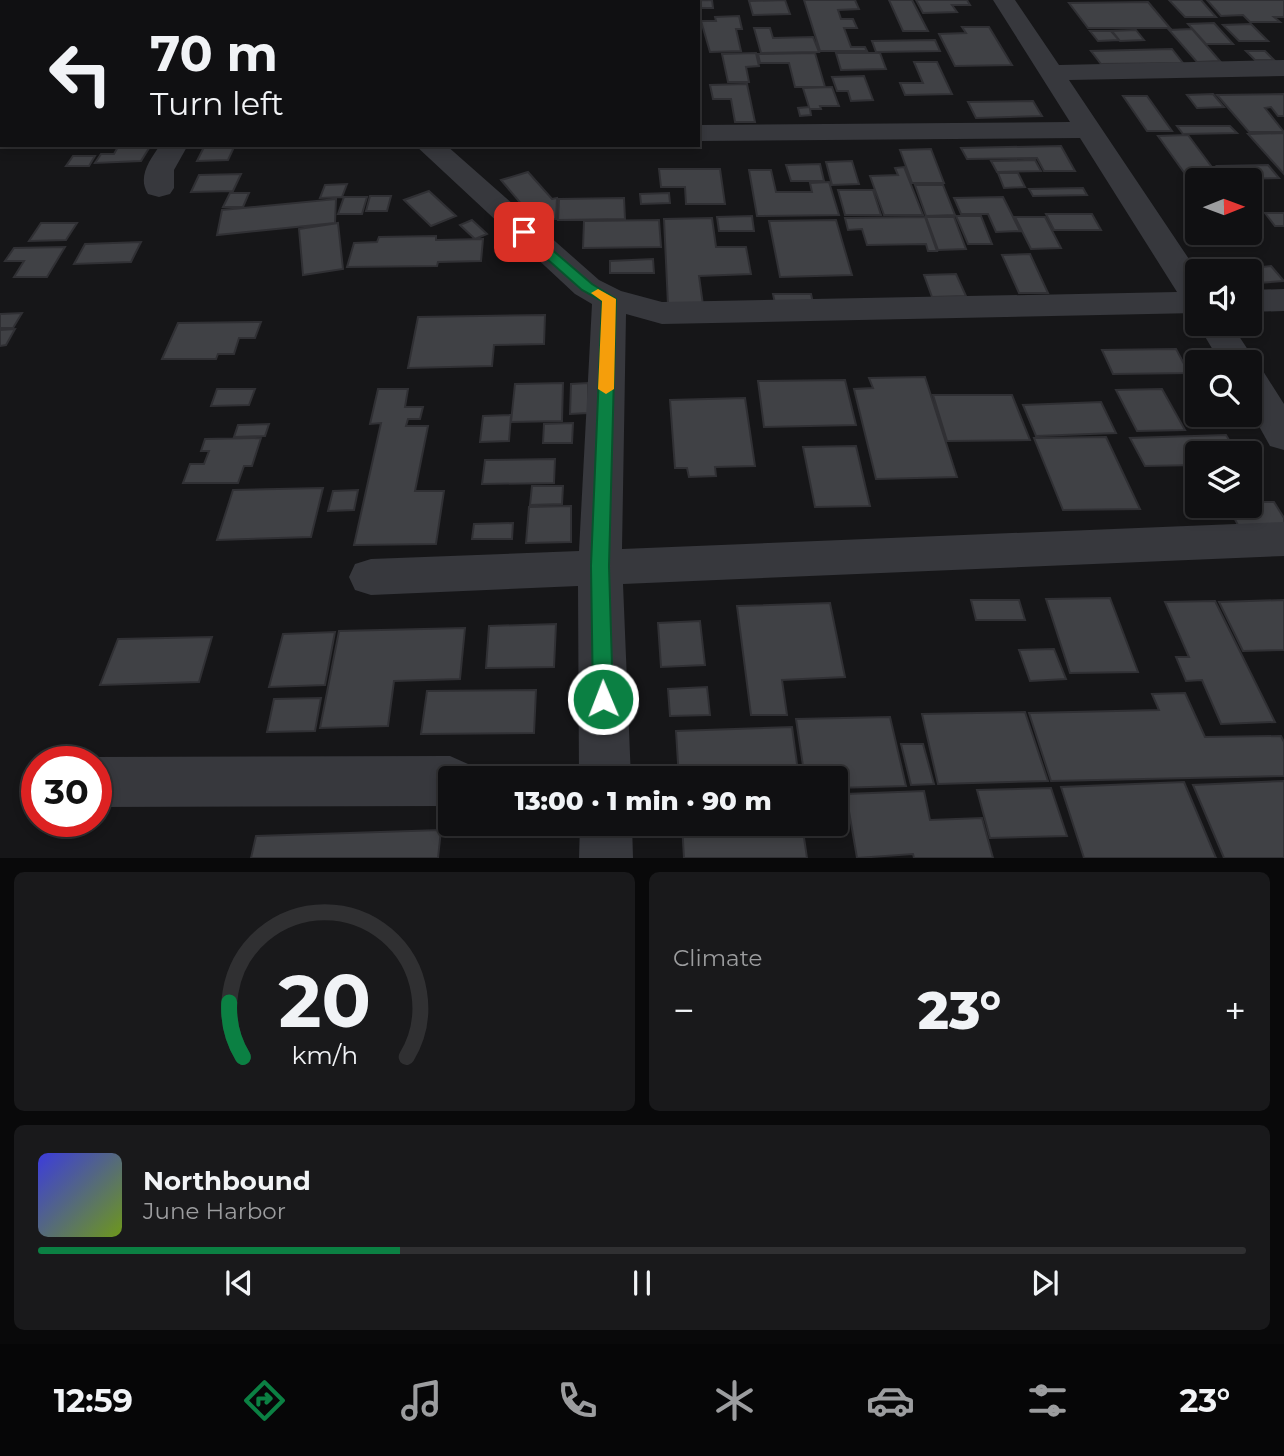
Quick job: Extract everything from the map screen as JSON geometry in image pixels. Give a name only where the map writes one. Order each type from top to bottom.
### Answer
[{"type":"street","points":[[1004,0],[1185,278]]},
{"type":"street","points":[[1051,74],[1284,68]]},
{"type":"street","points":[[700,133],[1088,130]]},
{"type":"street","points":[[159,188],[159,170],[173,147]]},
{"type":"street","points":[[431,147],[587,287],[609,299],[662,313],[1185,302]]},
{"type":"street","points":[[605,766],[600,566],[609,299]]},
{"type":"street","points":[[1262,301],[1284,300]]},
{"type":"street","points":[[1262,400],[1284,436]]},
{"type":"street","points":[[371,577],[1284,539]]},
{"type":"street","points":[[112,782],[438,781]]},
{"type":"street","points":[[606,836],[606,858]]},
{"type":"building","points":[[700,0],[712,0],[713,8],[700,8]]},
{"type":"building","points":[[785,0],[790,14],[753,15],[749,1]]},
{"type":"building","points":[[804,0],[855,0],[859,9],[838,10],[841,19],[853,19],[857,28],[844,28],[851,47],[865,47],[867,51],[820,51]]},
{"type":"building","points":[[889,0],[912,0],[928,31],[903,31]]},
{"type":"building","points":[[916,0],[967,0],[970,5],[952,5],[957,12],[923,13]]},
{"type":"building","points":[[1169,0],[1201,0],[1216,17],[1185,17]]},
{"type":"building","points":[[1207,0],[1284,0],[1284,17],[1274,17],[1280,22],[1250,22],[1243,15],[1221,16]]},
{"type":"building","points":[[1148,2],[1170,28],[1088,28],[1069,3]]},
{"type":"building","points":[[739,16],[742,29],[736,29],[741,51],[710,52],[701,21],[716,21],[715,17]]},
{"type":"building","points":[[1214,23],[1233,44],[1206,44],[1188,24]]},
{"type":"building","points":[[1251,24],[1268,41],[1239,41],[1223,25]]},
{"type":"building","points":[[962,27],[989,27],[1012,65],[955,66],[939,34],[966,33]]},
{"type":"building","points":[[754,28],[770,28],[773,38],[813,37],[819,52],[761,53]]},
{"type":"building","points":[[1192,29],[1220,61],[1197,62],[1169,30]]},
{"type":"building","points":[[1136,30],[1144,40],[1120,41],[1112,31]]},
{"type":"building","points":[[1090,31],[1111,31],[1119,40],[1098,41]]},
{"type":"building","points":[[935,40],[940,51],[876,52],[872,41]]},
{"type":"building","points":[[1172,49],[1183,63],[1101,64],[1091,51]]},
{"type":"building","points":[[1246,51],[1265,51],[1274,60],[1255,60]]},
{"type":"building","points":[[756,53],[759,66],[746,67],[749,82],[728,82],[722,54]]},
{"type":"building","points":[[815,53],[825,87],[795,87],[789,63],[760,63],[758,54]]},
{"type":"building","points":[[836,53],[880,53],[886,69],[841,70]]},
{"type":"building","points":[[914,62],[937,62],[952,94],[905,95],[900,83],[923,83]]},
{"type":"building","points":[[864,76],[873,100],[851,101],[848,91],[837,91],[832,77]]},
{"type":"building","points":[[747,84],[755,122],[735,122],[731,99],[713,99],[710,85]]},
{"type":"building","points":[[832,87],[839,106],[820,106],[821,109],[810,109],[811,115],[800,116],[798,108],[809,107],[803,88]]},
{"type":"building","points":[[1213,94],[1224,107],[1197,108],[1187,95]]},
{"type":"building","points":[[1284,94],[1284,116],[1278,116],[1271,107],[1265,108],[1284,132],[1249,132],[1217,95]]},
{"type":"building","points":[[1123,96],[1147,96],[1172,131],[1147,131]]},
{"type":"building","points":[[1033,101],[1042,116],[976,118],[968,102]]},
{"type":"building","points":[[1177,126],[1230,126],[1237,133],[1183,134]]},
{"type":"building","points":[[1284,133],[1284,174],[1248,134]]},
{"type":"building","points":[[1188,135],[1213,168],[1185,168],[1185,174],[1158,136]]},
{"type":"building","points":[[1061,146],[1075,171],[1044,171],[1037,158],[967,159],[961,148]]},
{"type":"building","points":[[118,147],[150,147],[141,161],[95,163],[101,154],[114,154]]},
{"type":"building","points":[[204,147],[234,147],[228,160],[197,161]]},
{"type":"building","points":[[931,149],[944,183],[912,183],[900,150]]},
{"type":"building","points":[[73,156],[95,156],[89,166],[66,166]]},
{"type":"building","points":[[1035,160],[1041,171],[997,172],[991,161]]},
{"type":"building","points":[[852,161],[859,184],[832,185],[826,162]]},
{"type":"building","points":[[820,164],[824,181],[791,181],[786,165]]},
{"type":"building","points":[[1268,165],[1279,178],[1262,178],[1262,168],[1217,166]]},
{"type":"building","points":[[904,167],[923,215],[884,215],[870,176],[898,175],[895,168]]},
{"type":"building","points":[[659,169],[720,169],[725,204],[686,204],[685,187],[661,187]]},
{"type":"building","points":[[749,170],[771,170],[776,192],[812,192],[810,183],[829,182],[839,215],[757,216]]},
{"type":"building","points":[[528,172],[552,199],[557,198],[556,219],[528,220],[529,213],[501,180]]},
{"type":"building","points":[[998,173],[1018,173],[1025,187],[1004,188]]},
{"type":"building","points":[[241,174],[233,191],[191,192],[199,175]]},
{"type":"building","points":[[347,184],[342,197],[320,198],[325,185]]},
{"type":"building","points":[[915,185],[943,185],[955,215],[926,216]]},
{"type":"building","points":[[1083,188],[1087,195],[1033,196],[1029,189]]},
{"type":"building","points":[[838,190],[873,190],[881,215],[845,215]]},
{"type":"building","points":[[429,191],[456,216],[431,226],[404,200]]},
{"type":"building","points":[[230,193],[249,193],[243,207],[223,207]]},
{"type":"building","points":[[669,193],[670,203],[641,204],[640,194]]},
{"type":"building","points":[[370,196],[391,196],[387,211],[366,211]]},
{"type":"building","points":[[344,197],[367,197],[362,214],[338,214]]},
{"type":"building","points":[[1003,197],[1020,231],[996,232],[988,214],[961,214],[954,198]]},
{"type":"building","points":[[624,198],[625,219],[558,220],[559,199]]},
{"type":"building","points":[[336,199],[335,223],[217,235],[222,210]]},
{"type":"building","points":[[1265,213],[1284,213],[1284,226],[1275,226]]},
{"type":"building","points":[[1046,214],[1092,214],[1101,230],[1054,230]]},
{"type":"building","points":[[752,216],[754,231],[719,231],[717,217]]},
{"type":"building","points":[[956,216],[981,216],[992,244],[968,244]]},
{"type":"building","points":[[925,217],[937,251],[928,251],[926,244],[867,245],[862,229],[848,230],[845,218]]},
{"type":"building","points":[[926,217],[954,217],[966,249],[938,250]]},
{"type":"building","points":[[1015,217],[1045,217],[1061,248],[1031,249]]},
{"type":"building","points":[[712,218],[716,247],[746,247],[751,274],[699,276],[703,305],[668,305],[664,219]]},
{"type":"building","points":[[472,220],[487,234],[475,239],[460,225]]},
{"type":"building","points":[[659,220],[661,247],[583,248],[584,221]]},
{"type":"building","points":[[836,220],[852,275],[780,277],[769,221]]},
{"type":"building","points":[[41,223],[77,223],[66,240],[29,241]]},
{"type":"building","points":[[338,223],[343,269],[303,275],[299,229]]},
{"type":"building","points":[[436,236],[436,240],[483,239],[481,261],[438,262],[437,266],[347,267],[354,243],[377,242],[379,237]]},
{"type":"building","points":[[141,242],[131,262],[74,264],[85,244]]},
{"type":"building","points":[[65,247],[47,277],[14,277],[24,261],[5,261],[14,248]]},
{"type":"building","points":[[1030,254],[1048,293],[1019,293],[1002,255]]},
{"type":"building","points":[[653,259],[654,273],[610,273],[610,261]]},
{"type":"building","points":[[1271,266],[1284,281],[1262,283],[1262,267]]},
{"type":"building","points":[[956,274],[966,296],[932,297],[924,275]]},
{"type":"building","points":[[773,294],[811,294],[814,307],[776,308]]},
{"type":"building","points":[[22,313],[13,328],[0,328],[0,314]]},
{"type":"building","points":[[545,315],[544,344],[494,345],[492,366],[408,368],[418,317]]},
{"type":"building","points":[[261,322],[255,338],[239,338],[234,354],[218,354],[216,359],[162,359],[178,323]]},
{"type":"building","points":[[15,329],[6,345],[0,346],[0,330]]},
{"type":"building","points":[[1176,349],[1185,366],[1185,373],[1113,374],[1102,350]]},
{"type":"building","points":[[925,377],[957,477],[876,479],[854,389],[873,388],[869,378]]},
{"type":"building","points":[[845,380],[856,425],[764,427],[758,381]]},
{"type":"building","points":[[563,383],[562,421],[511,422],[515,384]]},
{"type":"building","points":[[588,383],[588,413],[570,414],[571,384]]},
{"type":"building","points":[[217,389],[255,389],[249,405],[211,406]]},
{"type":"building","points":[[378,389],[408,389],[405,407],[423,407],[420,419],[408,419],[406,426],[428,426],[415,491],[444,491],[436,544],[354,545],[381,423],[370,424]]},
{"type":"building","points":[[1162,389],[1185,430],[1137,431],[1116,390]]},
{"type":"building","points":[[933,395],[1012,395],[1030,440],[947,441]]},
{"type":"building","points":[[745,398],[755,466],[715,467],[716,476],[689,477],[687,468],[675,468],[670,400]]},
{"type":"building","points":[[1101,402],[1116,433],[1036,436],[1023,405]]},
{"type":"building","points":[[511,415],[509,441],[480,442],[483,416]]},
{"type":"building","points":[[573,423],[572,443],[543,443],[544,424]]},
{"type":"building","points":[[269,424],[265,436],[234,437],[238,425]]},
{"type":"building","points":[[1226,435],[1230,441],[1185,441],[1185,465],[1145,466],[1130,438]]},
{"type":"building","points":[[1106,437],[1140,509],[1063,510],[1034,438]]},
{"type":"building","points":[[261,438],[252,466],[244,466],[238,483],[183,483],[190,464],[204,464],[209,451],[201,451],[205,439]]},
{"type":"building","points":[[856,446],[870,506],[815,507],[803,447]]},
{"type":"building","points":[[555,459],[554,483],[482,484],[485,460]]},
{"type":"building","points":[[532,486],[563,486],[562,504],[530,505]]},
{"type":"building","points":[[323,488],[311,537],[217,540],[233,490]]},
{"type":"building","points":[[358,490],[354,510],[328,511],[333,491]]},
{"type":"building","points":[[1262,502],[1274,502],[1284,518],[1284,528],[1240,529],[1234,518],[1262,518]]},
{"type":"building","points":[[571,506],[571,542],[526,543],[529,507]]},
{"type":"building","points":[[513,523],[512,539],[472,539],[474,524]]},
{"type":"building","points":[[1110,598],[1138,672],[1070,673],[1046,599]]},
{"type":"building","points":[[971,600],[1019,600],[1025,620],[976,620]]},
{"type":"building","points":[[1284,600],[1284,650],[1243,651],[1219,602]]},
{"type":"building","points":[[1215,601],[1275,722],[1221,724],[1202,680],[1186,681],[1176,657],[1189,657],[1165,602]]},
{"type":"building","points":[[830,603],[845,677],[782,680],[787,715],[751,715],[737,606]]},
{"type":"building","points":[[700,621],[705,665],[661,667],[658,623]]},
{"type":"building","points":[[556,624],[554,667],[486,668],[489,626]]},
{"type":"building","points":[[465,628],[460,679],[394,681],[388,726],[320,728],[339,631]]},
{"type":"building","points":[[335,632],[325,685],[269,687],[283,634]]},
{"type":"building","points":[[212,637],[199,682],[100,685],[118,639]]},
{"type":"building","points":[[1054,649],[1066,679],[1030,681],[1019,650]]},
{"type":"building","points":[[707,687],[710,715],[670,716],[668,689]]},
{"type":"building","points":[[536,690],[534,733],[421,734],[427,691]]},
{"type":"building","points":[[1185,693],[1205,737],[1281,736],[1284,742],[1284,776],[1051,781],[1029,713],[1159,710],[1152,694]]},
{"type":"building","points":[[321,698],[315,731],[267,732],[274,699]]},
{"type":"building","points":[[1025,712],[1048,781],[938,784],[922,714]]},
{"type":"building","points":[[890,717],[906,786],[848,788],[848,766],[803,766],[796,719]]},
{"type":"building","points":[[792,727],[797,766],[678,766],[676,731]]},
{"type":"building","points":[[901,744],[923,744],[934,784],[911,785]]},
{"type":"building","points":[[1284,781],[1284,858],[1224,858],[1193,785]]},
{"type":"building","points":[[1184,782],[1216,858],[1084,858],[1061,787]]},
{"type":"building","points":[[1051,788],[1067,836],[990,838],[977,790]]},
{"type":"building","points":[[924,791],[930,820],[982,818],[993,858],[914,858],[913,854],[857,858],[848,794]]},
{"type":"building","points":[[438,830],[438,836],[440,836],[438,858],[251,858],[256,836]]},
{"type":"building","points":[[683,836],[804,836],[807,858],[684,858]]},
{"type":"slow traffic","points":[[598,293],[609,299],[606,389]]},
{"type":"route","points":[[524,232],[587,287],[609,299],[600,566],[603,699]]}]
